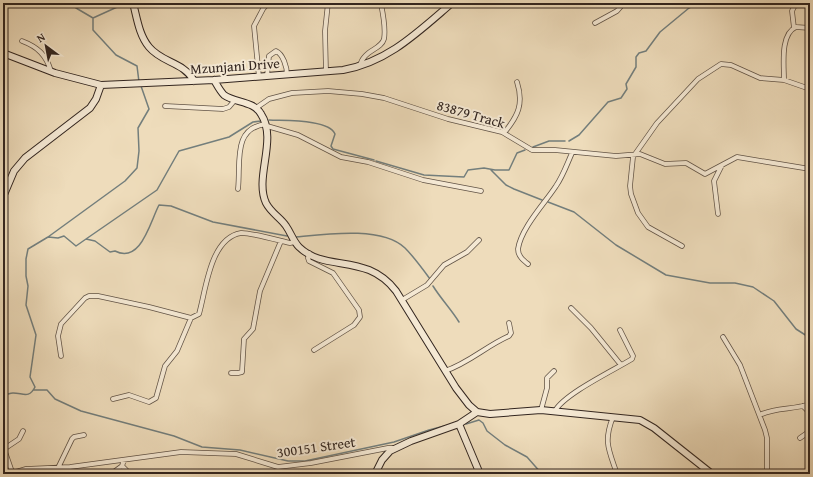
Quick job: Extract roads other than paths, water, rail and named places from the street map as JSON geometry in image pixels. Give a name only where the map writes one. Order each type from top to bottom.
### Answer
[{"type":"street","points":[[259,77],[254,26],[268,3]]},
{"type":"street","points":[[326,72],[325,31],[328,3]]},
{"type":"street","name":"Mzunjani Drive","points":[[3,53],[51,71],[101,85],[214,80],[326,72],[360,67],[380,59],[395,50],[452,3]]},
{"type":"street","points":[[595,23],[617,11],[624,3]]},
{"type":"street","points":[[784,80],[785,46],[788,35],[794,28],[792,11],[796,3]]},
{"type":"street","points":[[134,4],[142,36],[150,48],[160,57],[186,70],[194,81]]},
{"type":"street","points":[[360,67],[363,56],[381,44],[384,39],[384,18],[381,4]]},
{"type":"street","points":[[794,28],[810,28]]},
{"type":"street","points":[[22,41],[33,45],[42,52],[51,71]]},
{"type":"street","points":[[267,76],[269,56],[276,51],[281,55],[286,67],[287,75]]},
{"type":"street","points":[[682,246],[648,227],[638,213],[634,204],[630,186],[635,155],[656,123],[698,79],[717,66],[726,64],[760,78],[784,80],[810,88]]},
{"type":"street","points":[[214,80],[223,94],[256,108],[267,125],[265,199],[269,208],[287,227],[295,242],[309,253],[332,261],[366,268],[386,279],[402,300],[445,371],[468,405],[477,412],[490,414],[541,410],[632,418],[646,423],[710,473]]},
{"type":"street","points":[[504,133],[518,112],[520,98],[517,82]]},
{"type":"street","points":[[3,197],[14,171],[25,158],[90,108],[96,99],[101,85]]},
{"type":"street","name":"83879 Track","points":[[256,108],[269,99],[292,93],[328,91],[348,92],[384,98],[443,117],[504,133],[532,150],[612,156],[644,155],[665,164],[686,163],[703,174],[708,173],[722,164]]},
{"type":"street","points":[[165,106],[223,109],[229,107],[235,100]]},
{"type":"street","points":[[238,189],[240,154],[243,137],[253,127],[267,125],[298,135],[341,157],[368,162],[423,180],[481,191]]},
{"type":"street","points":[[528,264],[522,260],[519,253],[521,241],[539,209],[560,180],[572,153]]},
{"type":"street","points":[[718,214],[714,181],[722,164],[741,157],[810,169]]},
{"type":"street","points":[[113,399],[129,395],[149,402],[156,398],[164,366],[177,351],[191,318],[199,314],[206,285],[218,250],[222,245],[240,233],[281,241],[295,242]]},
{"type":"street","points":[[402,300],[427,285],[444,265],[467,252],[479,240]]},
{"type":"street","points":[[231,372],[238,374],[242,372],[244,339],[253,329],[260,291],[281,241]]},
{"type":"street","points":[[309,253],[308,258],[310,261],[330,271],[336,276],[359,310],[360,317],[354,325],[314,350]]},
{"type":"street","points":[[61,356],[58,336],[61,324],[85,298],[89,296],[98,296],[149,306],[191,318]]},
{"type":"street","points":[[571,308],[591,328],[621,365]]},
{"type":"street","points":[[445,371],[468,362],[484,349],[509,336],[511,333],[509,323]]},
{"type":"street","points":[[555,411],[558,406],[572,395],[632,359],[633,356],[626,339],[620,330]]},
{"type":"street","points":[[723,337],[740,366],[760,415],[767,438],[767,474]]},
{"type":"street","points":[[541,410],[547,388],[547,378],[554,371]]},
{"type":"street","points":[[760,415],[772,410],[782,410],[810,404]]},
{"type":"street","points":[[803,406],[810,413]]},
{"type":"street","name":"300151 Street","points":[[11,473],[26,469],[58,468],[124,460],[156,454],[200,452],[236,454],[278,467],[311,463],[388,448],[395,448],[459,424],[477,412]]},
{"type":"street","points":[[613,417],[607,435],[608,448],[617,474]]},
{"type":"street","points":[[459,424],[477,472]]},
{"type":"street","points":[[11,473],[5,447],[19,439],[23,431]]},
{"type":"street","points":[[800,438],[810,431]]},
{"type":"street","points":[[58,468],[72,439],[74,437],[84,435]]},
{"type":"street","points":[[375,474],[384,457],[395,448]]},
{"type":"street","points":[[111,474],[122,466],[124,460]]},
{"type":"street","points":[[122,466],[130,474]]},
{"type":"street","points":[[698,474],[710,473]]},
{"type":"waterway","points":[[73,3],[76,8],[93,18],[93,30],[116,55],[137,66],[139,82]]},
{"type":"waterway","points":[[93,18],[126,3]]},
{"type":"waterway","points":[[688,3],[689,8]]},
{"type":"waterway","points":[[569,141],[579,135],[608,102],[621,98],[627,89],[626,84],[636,67],[636,57],[639,53],[646,51],[660,32],[689,8],[698,3]]},
{"type":"waterway","points":[[48,237],[125,181],[137,168],[139,151],[138,128],[149,109],[141,86]]},
{"type":"waterway","points":[[269,120],[316,123],[324,126],[331,129],[335,134],[331,146],[333,149],[374,160]]},
{"type":"waterway","points":[[86,239],[157,190],[179,151],[229,137],[253,122],[261,121]]},
{"type":"waterway","points":[[533,147],[549,141],[565,141]]},
{"type":"waterway","points":[[376,161],[424,175],[464,177],[468,170],[484,168],[509,170],[517,153],[525,150]]},
{"type":"waterway","points":[[491,170],[506,185],[542,200]]},
{"type":"waterway","points":[[548,202],[574,212],[616,245],[666,275],[710,283],[735,283],[753,287],[774,301],[796,329],[810,338]]},
{"type":"waterway","points":[[3,395],[13,393],[28,394],[33,391],[35,387],[30,377],[36,335],[26,305],[28,286],[26,276],[26,259],[28,249],[48,237],[58,238],[64,236],[76,246],[86,239],[95,241],[110,252],[132,252],[138,247],[143,239],[159,205],[171,206],[213,222],[287,236]]},
{"type":"waterway","points":[[296,237],[353,233],[368,234],[395,241],[405,248],[430,279]]},
{"type":"waterway","points":[[433,286],[459,322]]},
{"type":"waterway","points":[[34,390],[47,390],[55,399],[81,411],[174,436],[202,447],[240,450],[288,461],[305,461],[394,442],[452,424]]},
{"type":"waterway","points":[[466,424],[479,420],[483,423],[487,431],[505,445],[527,457],[542,474]]}]
